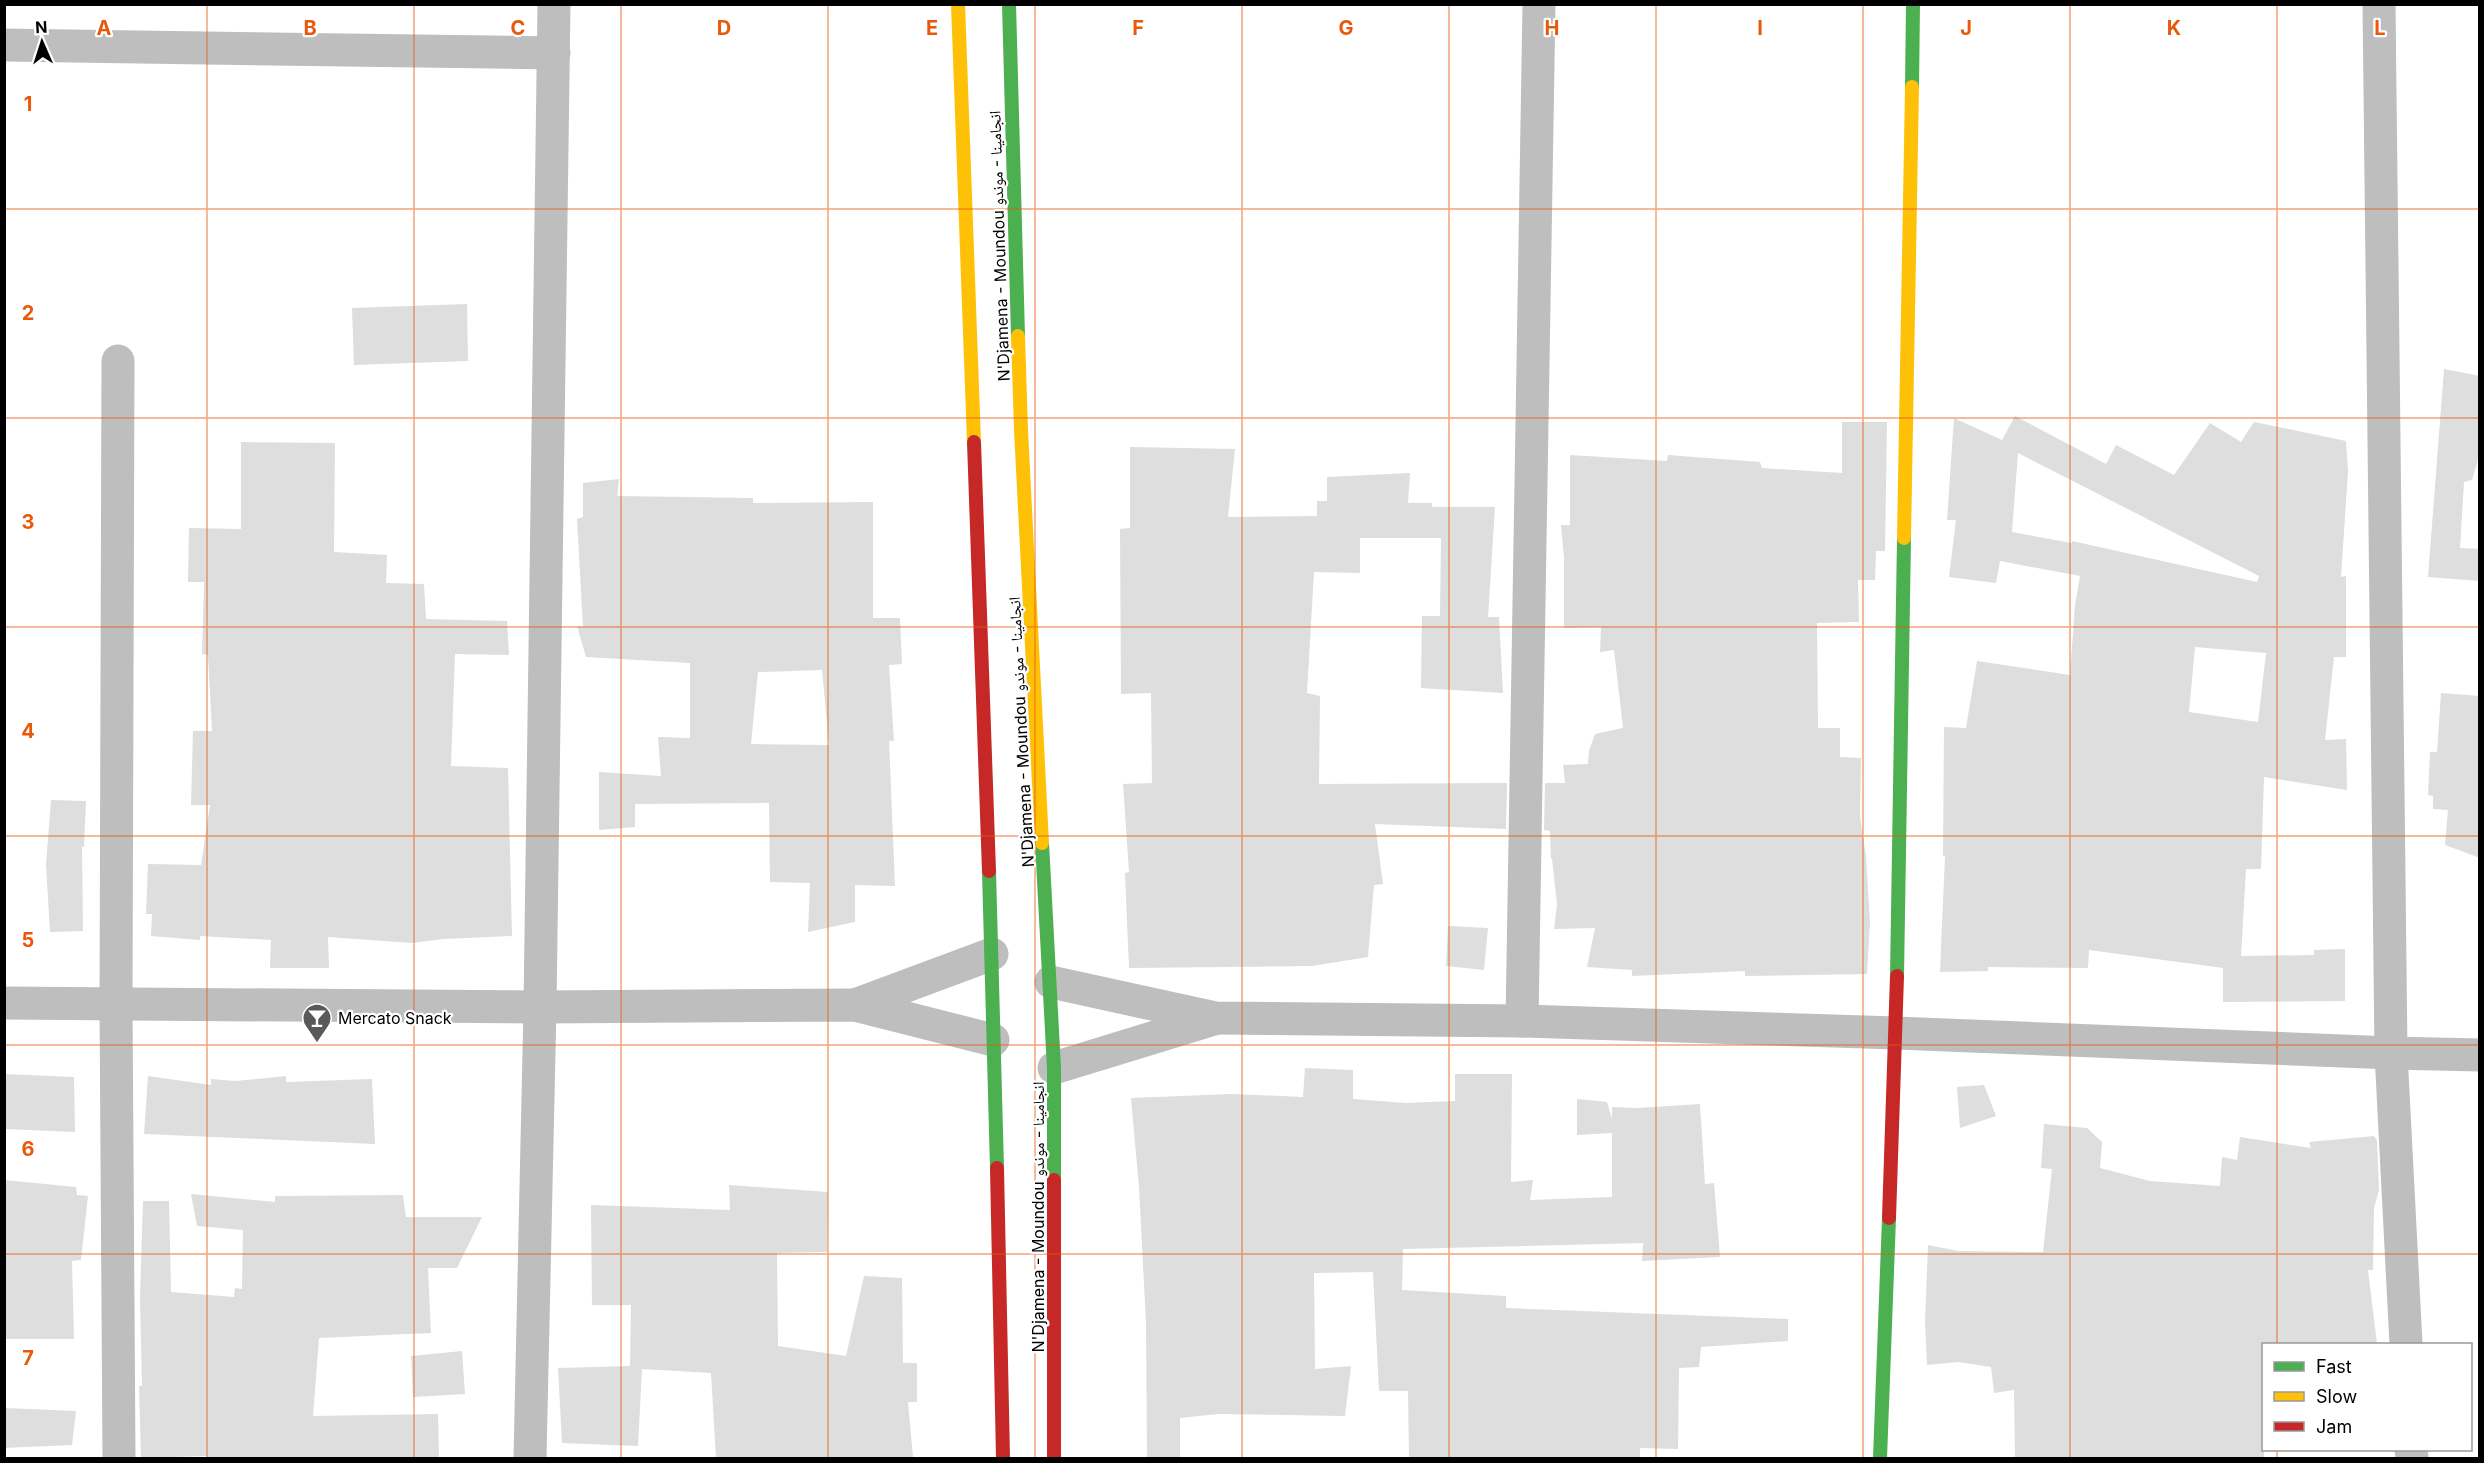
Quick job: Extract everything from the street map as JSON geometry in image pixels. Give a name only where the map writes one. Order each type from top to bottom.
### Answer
[{"type":"main road","name":"N'Djamena - Moundou انجامينا - موندو","points":[[958,4],[992,954],[1003,1458]]},
{"type":"main road","name":"N'Djamena - Moundou انجامينا - موندو","points":[[1009,4],[1021,430],[1054,1068],[1054,1458]]},
{"type":"main road","points":[[1880,1458],[1896,1033],[1912,4]]},
{"type":"street","points":[[530,1458],[540,1007],[554,4]]},
{"type":"street","points":[[1522,1021],[1539,4]]},
{"type":"street","points":[[2379,4],[2391,1053],[2406,1343]]},
{"type":"street","points":[[4,45],[554,54]]},
{"type":"street","points":[[118,361],[116,1004],[119,1458]]},
{"type":"street","points":[[855,1005],[992,954]]},
{"type":"street","points":[[1051,982],[1216,1018],[1522,1021],[2480,1055]]},
{"type":"street","points":[[4,1002],[540,1007],[855,1005],[993,1040]]},
{"type":"street","points":[[1054,1068],[1216,1018]]},
{"type":"building","points":[[467,304],[468,361],[354,365],[352,308]]},
{"type":"building","points":[[2444,369],[2480,376],[2480,453],[2472,480],[2464,482],[2460,548],[2480,549],[2480,581],[2428,577]]},
{"type":"building","points":[[2015,416],[2106,464],[2116,445],[2174,475],[2210,423],[2241,442],[2254,422],[2346,441],[2348,471],[2341,577],[2346,576],[2346,657],[2334,657],[2325,740],[2346,739],[2347,790],[2264,777],[2261,869],[2246,869],[2241,956],[2314,955],[2314,950],[2345,949],[2345,1001],[2223,1002],[2223,968],[2089,950],[2088,968],[1988,967],[1988,971],[1940,972],[1945,856],[1943,856],[1944,727],[1966,728],[1977,661],[2070,675],[2075,605],[2080,576],[2000,561],[1996,583],[1949,577],[1956,520],[1947,520],[1954,418],[2002,440]],"holes":[[[2018,453],[2259,576],[2257,582],[2072,541],[2072,543],[2012,532]],[[2195,647],[2266,653],[2258,722],[2189,712]]]},
{"type":"building","points":[[1842,422],[1887,422],[1885,551],[1876,551],[1875,580],[1858,580],[1859,622],[1817,623],[1818,728],[1840,728],[1840,757],[1861,758],[1860,817],[1866,856],[1870,922],[1867,974],[1745,976],[1745,971],[1632,976],[1632,970],[1587,967],[1595,928],[1554,929],[1557,904],[1550,831],[1544,830],[1545,783],[1565,783],[1563,765],[1588,764],[1589,751],[1595,734],[1623,728],[1614,650],[1600,652],[1601,627],[1564,628],[1564,559],[1561,525],[1570,525],[1570,455],[1667,461],[1668,455],[1760,462],[1762,468],[1842,473]]},
{"type":"building","points":[[241,442],[335,443],[334,552],[387,555],[386,583],[424,584],[426,619],[507,621],[509,655],[455,654],[451,766],[508,768],[512,936],[443,939],[412,943],[328,937],[329,968],[270,968],[271,940],[200,936],[200,940],[151,936],[152,914],[146,914],[148,864],[201,865],[210,805],[191,805],[193,731],[212,731],[208,655],[202,654],[204,582],[188,582],[189,528],[241,529]]},
{"type":"building","points":[[1130,447],[1235,449],[1228,517],[1317,516],[1317,501],[1327,501],[1327,477],[1410,473],[1408,503],[1432,503],[1432,507],[1495,507],[1488,617],[1499,617],[1503,693],[1421,688],[1422,616],[1440,616],[1441,538],[1360,538],[1360,573],[1314,572],[1307,693],[1320,696],[1319,784],[1507,783],[1506,829],[1375,824],[1383,884],[1374,885],[1368,957],[1312,966],[1129,968],[1125,873],[1129,872],[1123,784],[1152,783],[1151,693],[1121,694],[1120,529],[1130,528]]},
{"type":"building","points":[[619,479],[617,496],[753,498],[753,503],[873,502],[873,618],[900,618],[902,664],[889,665],[894,741],[889,741],[895,886],[855,885],[855,922],[808,932],[810,883],[770,882],[769,803],[635,804],[635,827],[599,830],[599,772],[661,776],[658,737],[690,738],[690,663],[586,657],[577,626],[583,627],[577,519],[583,517],[583,483]],"holes":[[[822,670],[829,745],[751,744],[758,672]]]},
{"type":"building","points":[[2441,693],[2480,696],[2480,858],[2445,845],[2448,810],[2433,809],[2433,796],[2428,795],[2430,752],[2437,752]]},
{"type":"building","points":[[51,800],[86,801],[84,847],[82,847],[83,931],[50,932],[46,864]]},
{"type":"building","points":[[1448,926],[1488,928],[1484,970],[1446,966]]},
{"type":"building","points":[[1305,1068],[1353,1070],[1353,1099],[1406,1103],[1455,1101],[1455,1074],[1512,1074],[1511,1182],[1533,1180],[1530,1200],[1612,1197],[1612,1133],[1577,1135],[1577,1099],[1607,1102],[1612,1119],[1612,1107],[1637,1108],[1700,1104],[1705,1184],[1714,1183],[1720,1257],[1642,1261],[1643,1243],[1403,1249],[1402,1290],[1506,1296],[1506,1308],[1788,1319],[1788,1341],[1701,1347],[1699,1367],[1679,1368],[1678,1449],[1640,1448],[1640,1458],[1409,1458],[1408,1391],[1379,1391],[1373,1272],[1314,1273],[1315,1369],[1351,1366],[1345,1416],[1218,1414],[1180,1418],[1180,1458],[1147,1458],[1146,1323],[1139,1187],[1131,1098],[1232,1094],[1303,1097]]},
{"type":"building","points":[[4,1074],[74,1077],[75,1132],[4,1129]]},
{"type":"building","points":[[148,1076],[211,1085],[211,1079],[235,1081],[286,1076],[286,1082],[372,1079],[375,1144],[144,1134]]},
{"type":"building","points":[[1984,1085],[1996,1116],[1960,1128],[1957,1087]]},
{"type":"building","points":[[2044,1124],[2087,1128],[2102,1142],[2100,1168],[2150,1181],[2220,1186],[2222,1157],[2237,1160],[2240,1137],[2311,1148],[2309,1142],[2374,1136],[2377,1140],[2379,1190],[2374,1208],[2373,1270],[2368,1270],[2377,1343],[2262,1343],[2262,1451],[2264,1451],[2264,1458],[2015,1458],[2014,1390],[1994,1393],[1991,1367],[1958,1362],[1927,1365],[1925,1322],[1928,1245],[1958,1251],[2043,1252],[2052,1169],[2041,1168]]},
{"type":"building","points":[[4,1180],[76,1187],[77,1195],[88,1196],[81,1260],[72,1261],[74,1339],[4,1339]]},
{"type":"building","points":[[729,1185],[828,1192],[827,1252],[777,1253],[778,1346],[846,1356],[864,1276],[902,1278],[903,1363],[917,1363],[917,1402],[908,1402],[913,1458],[716,1458],[711,1373],[642,1369],[638,1446],[562,1443],[558,1368],[630,1366],[631,1305],[592,1305],[591,1205],[730,1210]]},
{"type":"building","points":[[191,1194],[275,1202],[275,1196],[403,1195],[406,1217],[482,1217],[457,1268],[428,1268],[431,1333],[319,1338],[313,1416],[438,1414],[439,1458],[207,1458],[207,1456],[141,1458],[139,1386],[142,1386],[140,1297],[143,1201],[169,1201],[171,1292],[234,1297],[235,1288],[242,1289],[243,1230],[197,1226]]},
{"type":"building","points":[[462,1351],[465,1394],[413,1397],[411,1356]]},
{"type":"building","points":[[4,1408],[76,1411],[72,1445],[4,1448]]},
{"type":"traffic: fast","points":[[1009,4],[1018,336]]},
{"type":"traffic: fast","points":[[1912,87],[1913,4]]},
{"type":"traffic: fast","points":[[1897,976],[1904,538]]},
{"type":"traffic: fast","points":[[1042,843],[1054,1068],[1054,1180]]},
{"type":"traffic: fast","points":[[989,871],[997,1168]]},
{"type":"traffic: fast","points":[[1880,1458],[1889,1218]]},
{"type":"traffic: slow","points":[[958,4],[974,442]]},
{"type":"traffic: slow","points":[[1904,538],[1912,87]]},
{"type":"traffic: slow","points":[[1018,336],[1042,843]]},
{"type":"traffic: jam","points":[[974,442],[989,871]]},
{"type":"traffic: jam","points":[[1889,1218],[1897,976]]},
{"type":"traffic: jam","points":[[997,1168],[1003,1458]]},
{"type":"traffic: jam","points":[[1054,1180],[1054,1458]]},
{"type":"place","name":"Mercato Snack","points":[[317,1044]]}]
